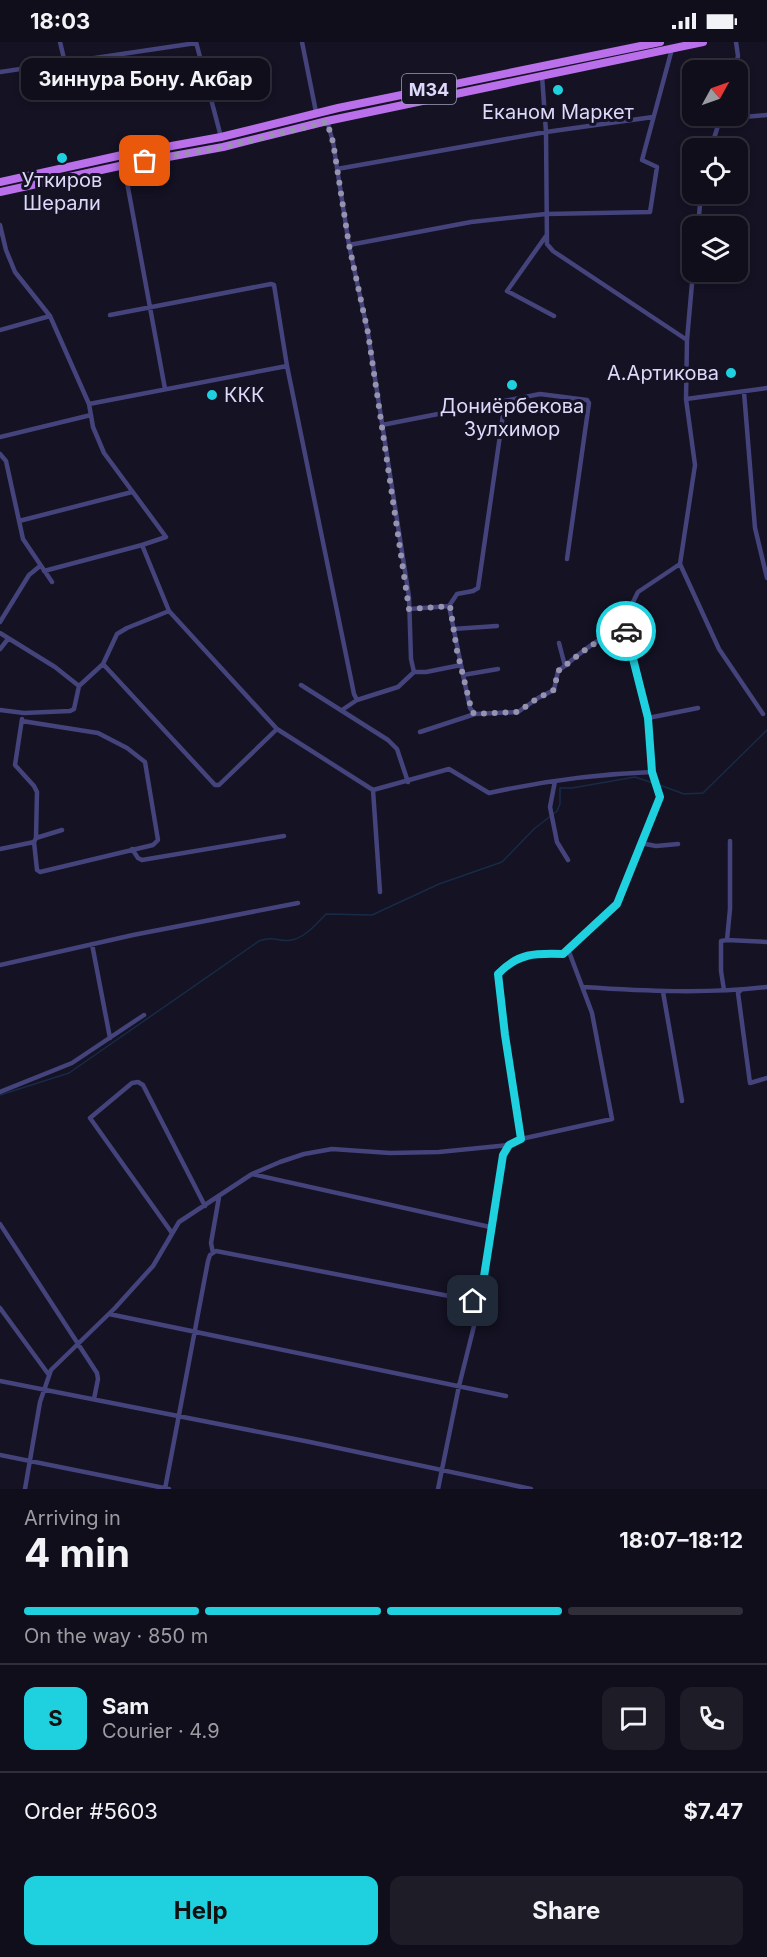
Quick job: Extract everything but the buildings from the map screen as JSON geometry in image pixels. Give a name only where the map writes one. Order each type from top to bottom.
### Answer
[{"type":"main road","name":"M34","points":[[0,192],[124,165],[224,147],[318,124],[542,76],[569,66],[660,42]]},
{"type":"main road","name":"M34","points":[[0,182],[122,155],[221,137],[321,112],[703,42]]},
{"type":"main road","points":[[321,112],[327,122]]},
{"type":"main road","points":[[318,124],[321,112]]},
{"type":"street","points":[[60,42],[65,63]]},
{"type":"street","points":[[302,42],[321,112]]},
{"type":"street","points":[[736,42],[737,60]]},
{"type":"street","points":[[0,72],[196,43],[221,137]]},
{"type":"street","points":[[349,245],[471,222],[546,214],[650,212],[657,167],[642,160],[672,49]]},
{"type":"street","points":[[542,76],[546,132],[547,244],[687,340]]},
{"type":"street","points":[[748,116],[767,115]]},
{"type":"street","points":[[337,169],[546,132],[653,117]]},
{"type":"street","points":[[327,122],[333,142],[349,245],[368,333],[409,609],[411,659],[414,672]]},
{"type":"street","points":[[122,155],[165,389]]},
{"type":"street","points":[[0,225],[6,250],[15,272],[50,316],[89,404],[93,427],[104,453],[166,537],[42,569],[29,575],[0,622]]},
{"type":"street","points":[[546,236],[507,291],[554,316]]},
{"type":"street","points":[[692,282],[687,340],[686,399],[695,465],[680,564],[719,649],[763,714]]},
{"type":"street","points":[[110,315],[273,284],[275,286],[287,366],[357,700]]},
{"type":"street","points":[[0,330],[50,316]]},
{"type":"street","points":[[89,404],[287,366]]},
{"type":"street","points":[[686,399],[767,388]]},
{"type":"street","points":[[744,392],[754,528],[767,578]]},
{"type":"street","points":[[382,425],[540,394],[585,399],[589,403],[567,559]]},
{"type":"street","points":[[475,714],[470,708],[450,606],[457,594],[478,588],[505,401]]},
{"type":"street","points":[[0,437],[91,415]]},
{"type":"street","points":[[0,454],[6,461],[23,539],[52,582]]},
{"type":"street","points":[[19,521],[132,492]]},
{"type":"street","points":[[142,545],[169,611],[277,729],[373,790],[449,770],[489,793],[555,781],[619,773],[653,774]]},
{"type":"street","points":[[521,1139],[498,974],[505,966],[518,958],[536,953],[563,954],[617,904],[660,797],[653,774],[648,718],[627,631],[633,603],[638,592],[680,564]]},
{"type":"street","points":[[409,609],[450,606]]},
{"type":"street","points":[[0,710],[24,713],[70,711],[75,705],[78,686],[103,664],[117,634],[169,611]]},
{"type":"street","points":[[453,629],[497,626]]},
{"type":"street","points":[[420,732],[475,714],[518,712],[554,690],[558,671],[604,637],[627,631]]},
{"type":"street","points":[[0,633],[56,667],[78,686]]},
{"type":"street","points":[[0,649],[8,639]]},
{"type":"street","points":[[560,643],[565,666]]},
{"type":"street","points":[[103,664],[215,785],[219,785],[277,729]]},
{"type":"street","points":[[342,710],[357,700],[398,687],[414,672],[461,665]]},
{"type":"street","points":[[464,675],[498,669]]},
{"type":"street","points":[[301,685],[388,740],[397,749],[408,782]]},
{"type":"street","points":[[648,718],[698,708]]},
{"type":"street","points":[[22,721],[98,733],[127,748],[145,762],[158,840],[153,845],[40,872],[37,870],[35,840],[37,792],[15,765],[22,721],[24,713]]},
{"type":"street","points":[[555,781],[550,807],[557,842],[568,860]]},
{"type":"street","points":[[373,790],[380,892]]},
{"type":"street","points":[[0,849],[62,830]]},
{"type":"street","points":[[132,849],[142,860],[284,836]]},
{"type":"street","points":[[727,939],[730,909],[730,841]]},
{"type":"street","points":[[640,843],[656,846],[678,844]]},
{"type":"street","points":[[0,964],[298,903]]},
{"type":"street","points":[[724,990],[721,971],[721,941],[727,939],[767,942]]},
{"type":"street","points":[[92,944],[110,1038]]},
{"type":"street","points":[[25,1489],[43,1388],[51,1370],[109,1314],[153,1266],[179,1222],[252,1174],[280,1162],[332,1149],[404,1153],[509,1145],[521,1139],[612,1119],[592,1013],[568,949]]},
{"type":"street","points":[[583,987],[663,992],[767,987]]},
{"type":"street","points":[[741,990],[738,993],[750,1083],[767,1078]]},
{"type":"street","points":[[663,992],[682,1101]]},
{"type":"street","points":[[0,1092],[72,1063],[144,1015]]},
{"type":"street","points":[[172,1233],[90,1118],[132,1083],[138,1082],[143,1085],[204,1206]]},
{"type":"street","points":[[438,1489],[459,1386],[480,1302],[500,1168],[503,1155],[509,1145]]},
{"type":"street","points":[[252,1174],[490,1227]]},
{"type":"street","points":[[0,1455],[166,1489],[193,1332],[208,1261],[213,1252],[212,1244],[219,1197]]},
{"type":"street","points":[[0,1224],[97,1373],[94,1399]]},
{"type":"street","points":[[213,1252],[221,1251],[480,1302]]},
{"type":"street","points":[[0,1308],[49,1375]]},
{"type":"street","points":[[109,1314],[506,1396]]},
{"type":"street","points":[[0,1382],[43,1388],[531,1489]]},
{"type":"waterway","points":[[657,784],[684,794],[703,793],[767,730]]},
{"type":"waterway","points":[[0,1095],[69,1073],[259,941],[296,939],[310,930],[326,914],[372,915],[439,884],[502,862],[534,829],[557,811],[560,804],[560,788],[635,777],[653,783]]},
{"type":"way so far","points":[[145,161],[224,147],[327,122],[333,142],[349,245],[368,333],[409,609],[450,606],[457,651],[472,712],[475,714],[518,712],[554,690],[558,671],[604,637],[626,631]]},
{"type":"place","name":"Еканом Маркет","points":[[558,90]]},
{"type":"place","name":"Уткиров Шерали","points":[[62,158]]},
{"type":"place","name":"Зиннура Бону. Акбар","points":[[145,161]]},
{"type":"place","name":"А.Артикова","points":[[731,373]]},
{"type":"place","name":"Дониёрбекова Зулхимор","points":[[512,385]]},
{"type":"place","name":"ККК","points":[[212,395]]},
{"type":"route","points":[[473,1301],[480,1302],[503,1155],[509,1145],[521,1139],[498,974],[505,966],[518,958],[536,953],[563,954],[617,904],[660,797],[652,772],[648,718],[626,631]]}]
